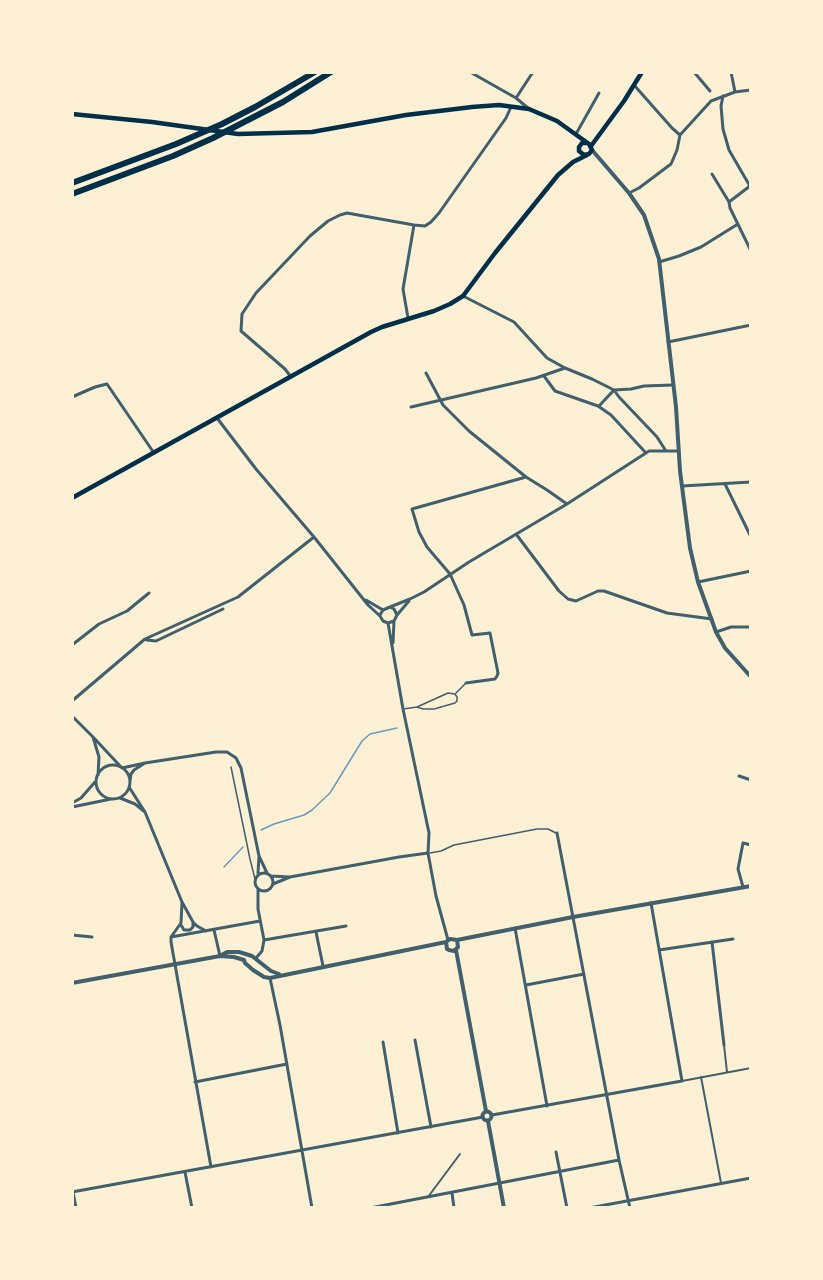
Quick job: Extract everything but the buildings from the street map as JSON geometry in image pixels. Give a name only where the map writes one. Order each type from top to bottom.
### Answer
[{"type":"highway","points":[[72,183],[195,137],[262,103],[315,72]]},
{"type":"highway","points":[[72,194],[195,147],[238,127],[331,72]]},
{"type":"main road","points":[[72,498],[371,332],[434,311],[463,296],[558,175],[589,150],[642,72]]},
{"type":"main road","points":[[72,114],[238,134],[312,132],[406,115],[472,106],[499,105],[529,109],[557,121],[576,134],[589,150]]},
{"type":"main road","points":[[576,134],[580,154],[589,150]]},
{"type":"main road","points":[[579,147],[589,150]]},
{"type":"main road","points":[[573,162],[579,147]]},
{"type":"street","points":[[470,72],[516,98],[529,109]]},
{"type":"street","points":[[516,98],[534,72]]},
{"type":"street","points":[[694,72],[710,91]]},
{"type":"street","points":[[731,72],[735,92]]},
{"type":"street","points":[[634,85],[680,135]]},
{"type":"street","points":[[629,193],[670,164],[677,150],[680,135],[711,101],[735,92],[751,90]]},
{"type":"street","points":[[576,134],[599,93]]},
{"type":"street","points":[[723,96],[721,106],[723,129],[729,150],[751,187],[729,202]]},
{"type":"street","points":[[291,377],[285,369],[241,331],[242,314],[256,293],[310,236],[328,221],[340,215],[347,213],[425,226],[431,222],[440,213],[506,118],[511,107]]},
{"type":"street","points":[[589,150],[600,158],[629,193],[645,218],[659,262],[690,548],[698,582],[716,632],[725,648],[751,677]]},
{"type":"street","points":[[712,174],[729,202],[751,251]]},
{"type":"street","points":[[659,262],[701,247],[738,224]]},
{"type":"street","points":[[408,318],[403,289],[414,225]]},
{"type":"street","points":[[463,296],[514,322],[547,358],[614,390],[673,385]]},
{"type":"street","points":[[669,342],[751,325]]},
{"type":"street","points":[[411,407],[544,376],[565,368]]},
{"type":"street","points":[[426,373],[443,405],[469,431],[526,477],[567,504]]},
{"type":"street","points":[[544,376],[555,391],[598,406],[612,416],[646,453]]},
{"type":"street","points":[[72,397],[107,384],[154,453]]},
{"type":"street","points":[[598,406],[614,390]]},
{"type":"street","points":[[614,390],[657,437],[666,451]]},
{"type":"street","points":[[217,418],[256,469],[383,621],[388,623],[394,621]]},
{"type":"street","points":[[380,616],[383,610],[410,600],[649,451],[679,451]]},
{"type":"street","points":[[466,683],[495,679],[498,673],[490,633],[472,635],[464,605],[450,574],[419,532],[412,509],[526,477]]},
{"type":"street","points":[[682,486],[751,482]]},
{"type":"street","points":[[725,484],[751,537]]},
{"type":"street","points":[[516,534],[559,591],[568,599],[576,601],[597,591],[604,591],[668,613],[712,619]]},
{"type":"street","points":[[72,701],[145,639],[238,597],[314,537]]},
{"type":"street","points":[[698,582],[751,571]]},
{"type":"street","points":[[72,645],[99,624],[127,611],[149,593]]},
{"type":"street","points":[[364,599],[383,610]]},
{"type":"street","points":[[392,648],[394,621],[410,600]]},
{"type":"street","points":[[390,607],[397,615]]},
{"type":"street","points":[[145,639],[156,641],[223,609]]},
{"type":"street","points":[[388,623],[429,834],[428,854],[447,941],[446,947],[449,950],[456,950]]},
{"type":"street","points":[[716,632],[731,627],[751,627]]},
{"type":"street","points":[[72,716],[126,771],[130,781]]},
{"type":"street","points":[[72,805],[81,798],[98,775],[99,757],[93,737]]},
{"type":"street","points":[[98,775],[111,765],[122,768],[216,752],[227,752],[236,758],[242,768],[259,856],[259,872],[255,885],[258,890],[264,940],[262,951],[256,958]]},
{"type":"street","points":[[72,805],[123,796],[129,787],[131,774],[145,763]]},
{"type":"street","points":[[739,776],[751,780]]},
{"type":"street","points":[[96,780],[96,786],[102,795],[113,799]]},
{"type":"street","points":[[129,787],[145,812],[182,902],[193,922],[206,931]]},
{"type":"street","points":[[118,798],[131,801],[145,812]]},
{"type":"street","points":[[557,833],[630,1208]]},
{"type":"street","points":[[743,887],[738,869],[743,843],[751,845]]},
{"type":"street","points":[[258,890],[267,891],[273,884],[290,877],[399,857],[428,854]]},
{"type":"street","points":[[259,856],[273,884]]},
{"type":"street","points":[[256,877],[262,873],[290,877]]},
{"type":"street","points":[[72,983],[220,956],[244,960],[255,971],[270,978],[453,939],[751,886]]},
{"type":"street","points":[[182,902],[182,928],[190,930],[193,922]]},
{"type":"street","points":[[651,903],[682,1081]]},
{"type":"street","points":[[171,938],[260,921]]},
{"type":"street","points":[[181,923],[171,938],[211,1167]]},
{"type":"street","points":[[264,940],[346,926]]},
{"type":"street","points":[[515,928],[547,1106]]},
{"type":"street","points":[[214,930],[220,956]]},
{"type":"street","points":[[316,932],[323,966]]},
{"type":"street","points":[[72,935],[92,937]]},
{"type":"street","points":[[660,950],[733,939]]},
{"type":"street","points":[[457,940],[456,950],[486,1112],[483,1117]]},
{"type":"street","points":[[712,942],[727,1072]]},
{"type":"street","points":[[220,956],[227,952],[239,952],[256,958],[271,971],[280,975]]},
{"type":"street","points":[[244,960],[248,956]]},
{"type":"street","points":[[255,971],[261,963]]},
{"type":"street","points":[[526,985],[584,974]]},
{"type":"street","points":[[270,978],[312,1208]]},
{"type":"street","points":[[415,1040],[431,1127]]},
{"type":"street","points":[[383,1042],[398,1133]]},
{"type":"street","points":[[195,1082],[286,1064]]},
{"type":"street","points":[[486,1112],[492,1115],[547,1106],[751,1068]]},
{"type":"street","points":[[701,1077],[721,1184]]},
{"type":"street","points":[[488,1121],[492,1115]]},
{"type":"street","points":[[76,1208],[73,1192],[483,1117]]},
{"type":"street","points":[[483,1117],[488,1121],[504,1208]]},
{"type":"street","points":[[556,1152],[567,1208]]},
{"type":"street","points":[[428,1197],[460,1154]]},
{"type":"street","points":[[370,1208],[619,1160]]},
{"type":"street","points":[[185,1172],[192,1208]]},
{"type":"street","points":[[589,1208],[751,1178]]},
{"type":"street","points":[[452,1192],[454,1208]]},
{"type":"street","points":[[408,1201],[410,1207]]},
{"type":"lane","points":[[455,694],[466,683]]},
{"type":"lane","points":[[403,709],[417,707],[448,693],[455,694]]},
{"type":"lane","points":[[417,707],[429,709],[455,703],[457,700],[455,694]]},
{"type":"lane","points":[[231,768],[250,859],[256,877]]},
{"type":"lane","points":[[428,854],[454,845],[537,829],[548,829],[557,833]]},
{"type":"waterway","points":[[261,830],[312,810],[330,793],[362,741],[370,734],[397,728]]},
{"type":"waterway","points":[[224,867],[243,847]]}]
